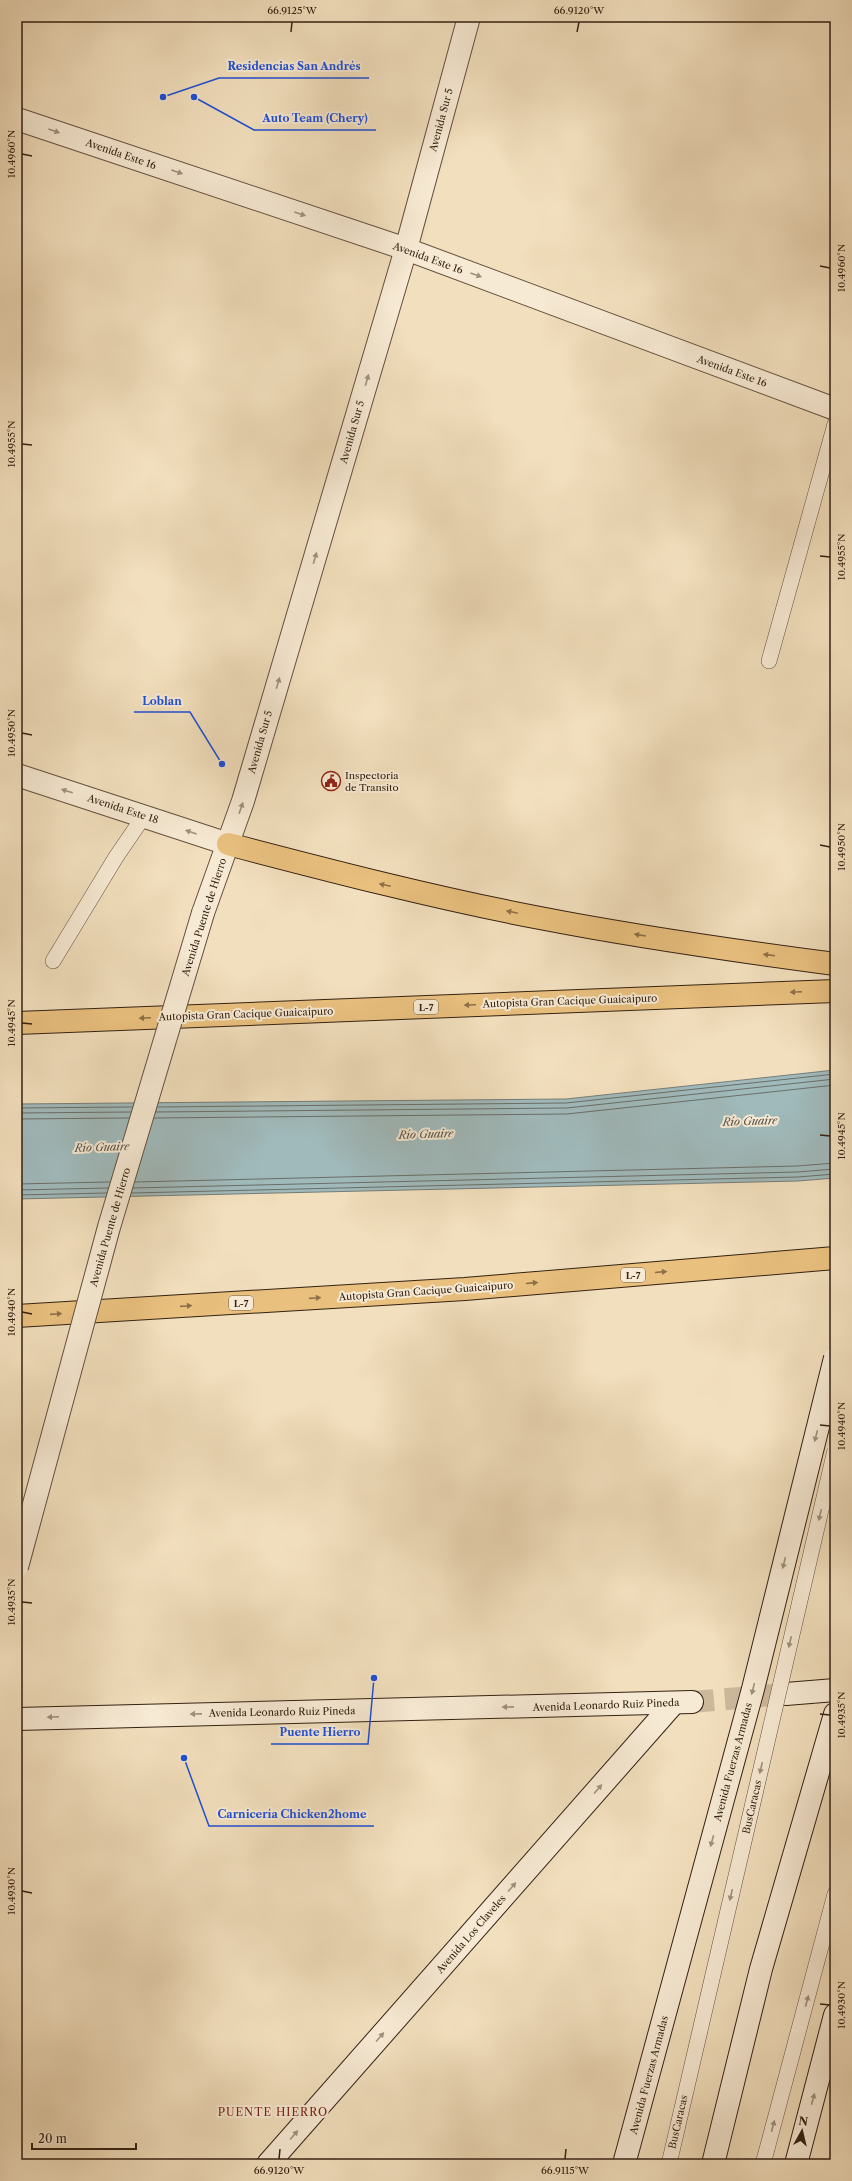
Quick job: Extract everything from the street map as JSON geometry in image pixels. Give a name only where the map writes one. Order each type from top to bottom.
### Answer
[{"type":"highway","points":[[228,844],[372,882],[540,918],[749,952],[835,964]]},
{"type":"highway","name":"Autopista Gran Cacique Guaicaipuro","points":[[17,1023],[835,990]]},
{"type":"highway","name":"Autopista Gran Cacique Guaicaipuro","points":[[17,1316],[465,1289],[835,1258]]},
{"type":"main road","name":"Avenida Sur 5","points":[[228,844],[243,801],[406,249],[470,17]]},
{"type":"main road","name":"Avenida Este 16","points":[[17,119],[406,249],[835,409]]},
{"type":"main road","name":"Avenida Este 18","points":[[17,775],[228,844]]},
{"type":"main road","name":"Avenida Puente de Hierro","points":[[17,1567],[109,1227],[203,913],[228,844]]},
{"type":"main road","name":"Avenida Fuerzas Armadas","points":[[624,2164],[753,1689],[835,1358]]},
{"type":"main road","points":[[786,1694],[835,1690]]},
{"type":"main road","name":"Avenida Leonardo Ruiz Pineda","points":[[17,1719],[682,1703]]},
{"type":"main road","name":"Avenida Los Claveles","points":[[268,2164],[682,1703]]},
{"type":"main road","points":[[713,2164],[761,1969],[835,1714]]},
{"type":"main road","points":[[796,2164],[835,2015]]},
{"type":"lane","points":[[769,661],[835,424]]},
{"type":"lane","points":[[53,961],[116,857],[144,816]]},
{"type":"lane","name":"BusCaracas","points":[[669,2164],[835,1450]]},
{"type":"lane","points":[[764,2164],[835,1894]]},
{"type":"water","name":"Río Guaire","points":[[835,1070],[835,1178],[798,1181],[17,1199],[17,1104],[566,1099]]},
{"type":"tunnel","points":[[692,1702],[786,1694]]},
{"type":"place","name":"Residencias San Andrés","points":[[163,97]]},
{"type":"place","name":"Auto Team (Chery)","points":[[194,97]]},
{"type":"place","name":"Loblan","points":[[222,764]]},
{"type":"place","name":"Inspectoria de Transito","points":[[331,781]]},
{"type":"place","name":"Puente Hierro","points":[[374,1678]]},
{"type":"place","name":"Carnicería Chicken2home","points":[[184,1758]]},
{"type":"district","name":"PUENTE HIERRO","points":[[273,2112]]}]
